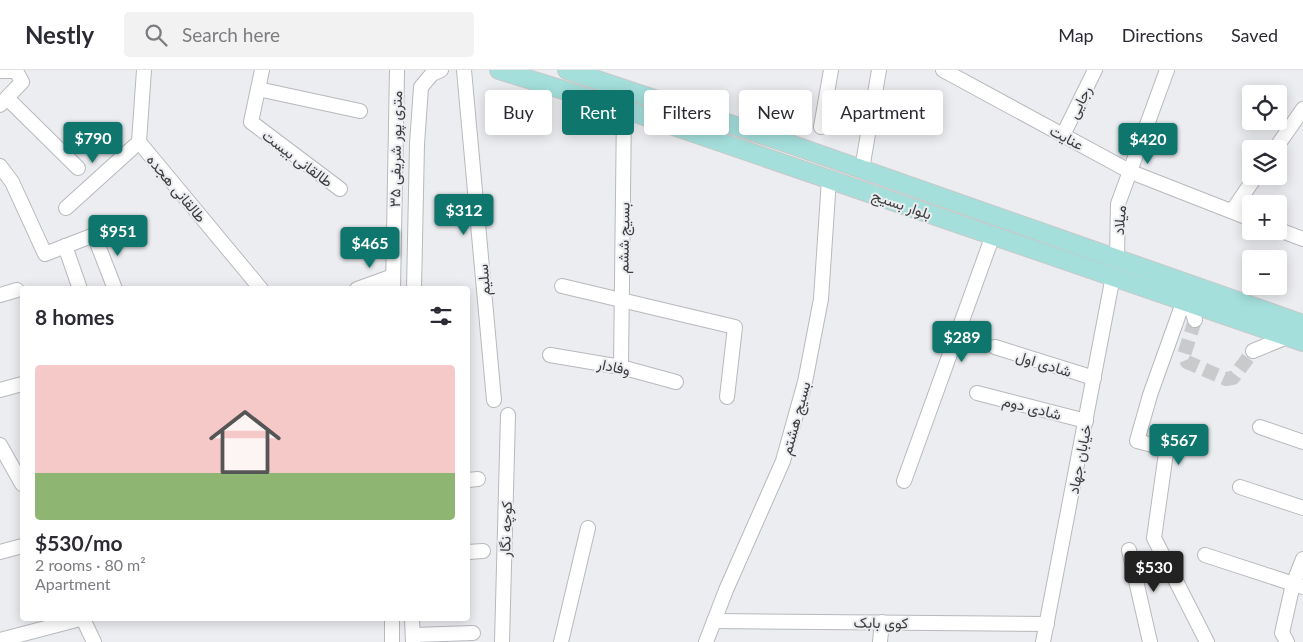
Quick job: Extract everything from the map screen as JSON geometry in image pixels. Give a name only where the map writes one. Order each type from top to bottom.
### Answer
[{"type":"main road","name":"بلوار بسیج","points":[[499,70],[563,90]]},
{"type":"main road","name":"بلوار بسیج","points":[[567,70],[1116,258],[1194,303],[1303,324]]},
{"type":"main road","name":"بلوار بسیج","points":[[634,112],[1194,303],[1295,340]]},
{"type":"main road","points":[[1113,276],[1116,258]]},
{"type":"street","name":"طالقانی هجده","points":[[144,70],[139,142],[259,286]]},
{"type":"street","name":"طالقانی بیست","points":[[262,70],[251,122],[340,189]]},
{"type":"street","name":"۳۵ متری پور شریفی","points":[[393,282],[397,70]]},
{"type":"street","name":"۳۵ متری پور شریفی","points":[[414,286],[421,87],[432,74],[441,70]]},
{"type":"street","name":"سلیم","points":[[464,70],[494,400]]},
{"type":"street","points":[[821,127],[831,70]]},
{"type":"street","points":[[862,170],[878,70]]},
{"type":"street","name":"عنایت","points":[[943,70],[1131,172],[1242,215]]},
{"type":"street","name":"رجایی","points":[[1063,135],[1095,70]]},
{"type":"street","name":"میلاد","points":[[1116,258],[1118,204],[1167,70]]},
{"type":"street","points":[[0,71],[16,71],[22,82],[4,102],[78,168]]},
{"type":"street","points":[[258,89],[360,111]]},
{"type":"street","points":[[1281,140],[1303,108]]},
{"type":"street","points":[[396,111],[419,112]]},
{"type":"street","name":"بسیج ششم","points":[[621,367],[624,135]]},
{"type":"street","points":[[66,208],[139,142]]},
{"type":"street","points":[[0,166],[12,182],[46,254],[94,235],[114,286]]},
{"type":"street","name":"بسیج هشتم","points":[[706,642],[784,461],[805,382],[821,299],[829,179]]},
{"type":"street","points":[[1232,211],[1250,185]]},
{"type":"street","points":[[1287,233],[1303,239]]},
{"type":"street","points":[[904,481],[993,235]]},
{"type":"street","points":[[65,246],[79,286]]},
{"type":"street","name":"خیابان جهاد","points":[[1043,642],[1113,276]]},
{"type":"street","points":[[372,286],[393,282]]},
{"type":"street","points":[[562,286],[735,327],[727,396]]},
{"type":"street","points":[[0,295],[17,290]]},
{"type":"street","points":[[1194,303],[1150,395],[1137,441],[1160,447],[1166,453],[1154,538],[1207,642]]},
{"type":"street","points":[[1252,351],[1295,340]]},
{"type":"street","name":"شادی اول","points":[[995,347],[1094,378]]},
{"type":"street","name":"وفادار","points":[[550,355],[621,367],[676,382]]},
{"type":"street","points":[[0,390],[20,385]]},
{"type":"street","name":"شادی دوم","points":[[977,393],[1086,421]]},
{"type":"street","name":"کوچه نگار","points":[[502,642],[508,415]]},
{"type":"street","points":[[1260,427],[1303,442]]},
{"type":"street","points":[[0,445],[20,470]]},
{"type":"street","points":[[1240,487],[1303,508]]},
{"type":"street","points":[[561,642],[588,528]]},
{"type":"street","points":[[0,552],[20,547]]},
{"type":"street","points":[[1129,550],[1150,642]]},
{"type":"street","points":[[470,552],[483,552]]},
{"type":"street","points":[[1205,554],[1298,585]]},
{"type":"street","points":[[1286,642],[1282,633],[1298,585],[1303,559]]},
{"type":"street","points":[[0,640],[73,621]]},
{"type":"street","points":[[82,621],[94,642]]},
{"type":"street","points":[[392,621],[392,642]]},
{"type":"street","points":[[412,621],[413,638],[473,633]]},
{"type":"street","name":"کوی بابک","points":[[714,621],[1047,624]]},
{"type":"street","points":[[880,642],[882,622]]},
{"type":"tunnel","points":[[1195,320],[1184,355],[1187,362],[1226,379],[1233,378],[1253,351]]}]
